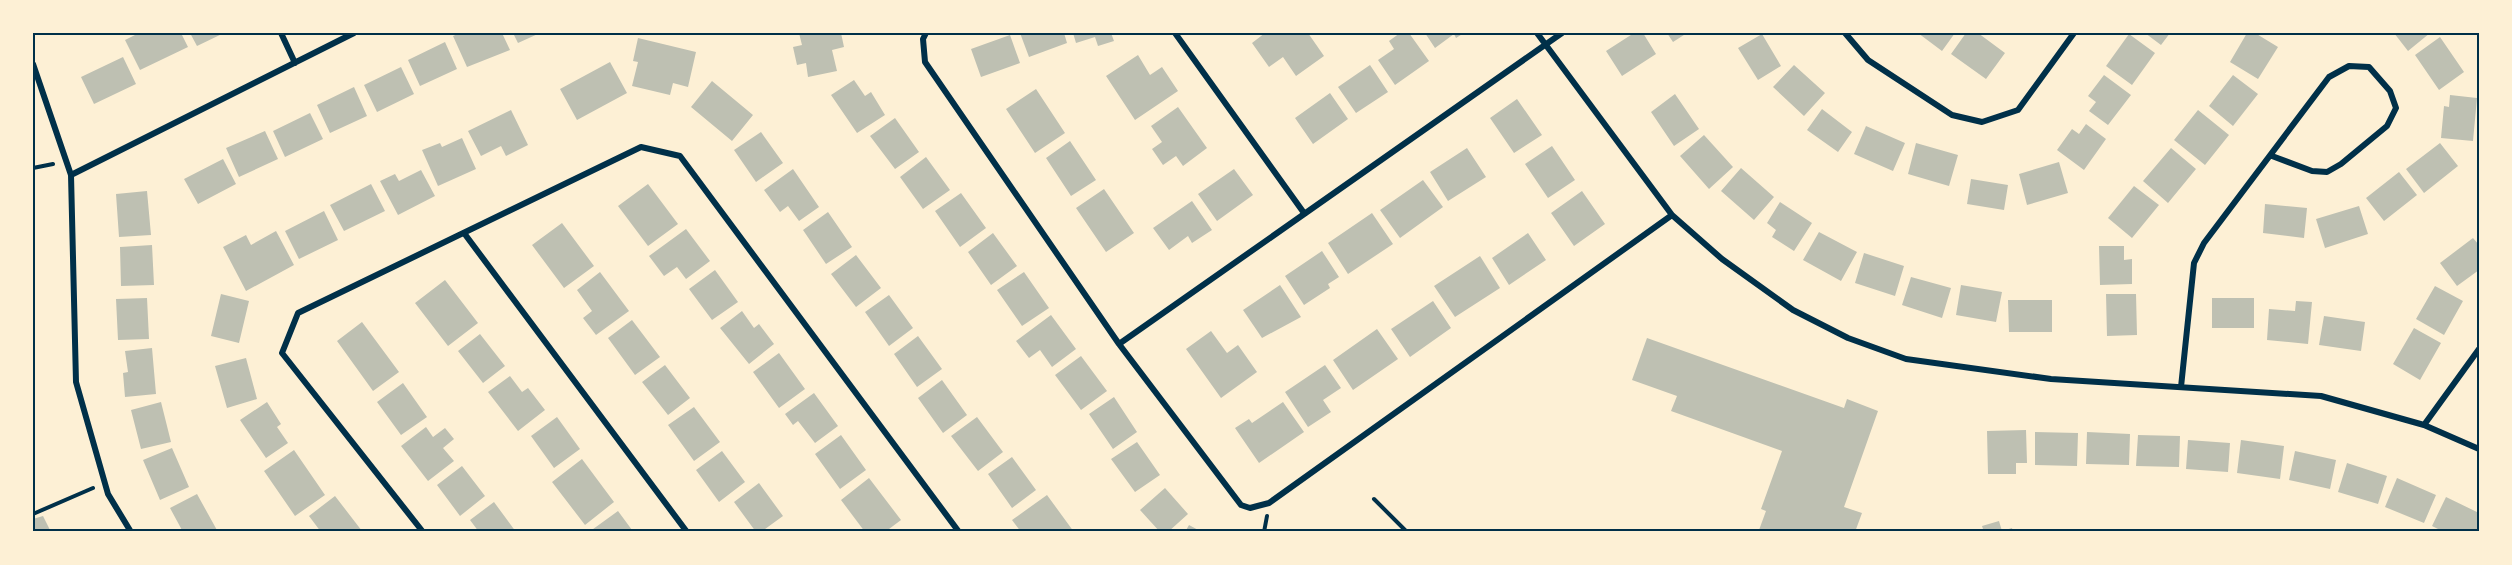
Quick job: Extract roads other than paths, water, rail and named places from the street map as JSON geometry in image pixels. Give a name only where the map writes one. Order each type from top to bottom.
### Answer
[{"type":"street","points":[[281,33],[295,63]]},
{"type":"street","points":[[70,175],[354,33]]},
{"type":"street","points":[[926,33],[922,39],[925,62],[1119,344],[1241,505],[1250,508],[1269,503],[1672,214]]},
{"type":"street","points":[[1175,33],[1304,213]]},
{"type":"street","points":[[1537,33],[1672,214],[1722,259],[1793,310],[1848,338],[1906,359],[2051,379],[2321,396],[2424,426],[2479,449]]},
{"type":"street","points":[[1119,344],[1562,33]]},
{"type":"street","points":[[1845,33],[1868,60],[1952,115],[1982,122],[2018,110],[2074,33]]},
{"type":"street","points":[[33,64],[70,175],[76,382],[108,494],[131,532]]},
{"type":"street","points":[[2181,387],[2194,263],[2204,243],[2329,77],[2349,66],[2369,67],[2390,91],[2396,108],[2387,126],[2341,164],[2327,172],[2312,171],[2271,156]]},
{"type":"street","points":[[423,532],[282,353],[298,313],[641,147],[680,156],[959,532]]},
{"type":"street","points":[[464,233],[687,532]]},
{"type":"street","points":[[2424,426],[2479,349]]}]
